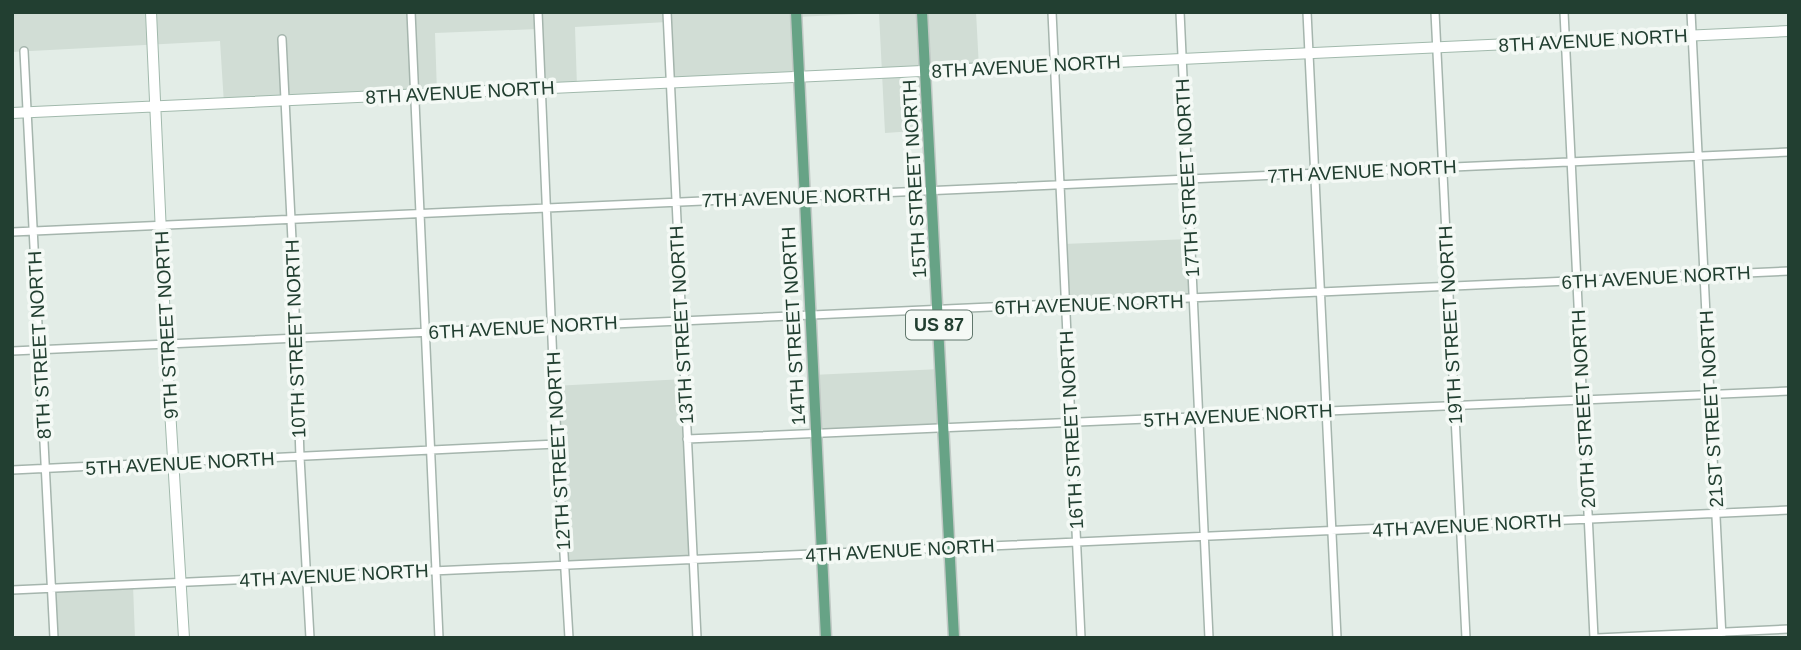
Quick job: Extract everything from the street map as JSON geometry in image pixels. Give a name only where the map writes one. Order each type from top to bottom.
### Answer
[{"type":"main road","name":"14TH STREET NORTH","points":[[796,12],[825,638]]},
{"type":"main road","name":"15TH STREET NORTH","points":[[922,12],[954,638]]},
{"type":"street","name":"9TH STREET NORTH","points":[[151,12],[166,344],[184,638]]},
{"type":"street","points":[[411,12],[439,638]]},
{"type":"street","name":"12TH STREET NORTH","points":[[538,12],[557,444],[569,638]]},
{"type":"street","name":"13TH STREET NORTH","points":[[667,12],[674,202],[697,638]]},
{"type":"street","name":"16TH STREET NORTH","points":[[1052,12],[1081,638]]},
{"type":"street","name":"17TH STREET NORTH","points":[[1180,12],[1209,638]]},
{"type":"street","points":[[1307,12],[1337,638]]},
{"type":"street","name":"19TH STREET NORTH","points":[[1435,12],[1466,638]]},
{"type":"street","name":"20TH STREET NORTH","points":[[1564,12],[1581,400],[1596,638]]},
{"type":"street","name":"21ST STREET NORTH","points":[[1691,12],[1722,635]]},
{"type":"street","name":"8TH AVENUE NORTH","points":[[12,113],[1789,31]]},
{"type":"street","name":"10TH STREET NORTH","points":[[282,39],[310,638]]},
{"type":"street","name":"8TH STREET NORTH","points":[[24,51],[54,638]]},
{"type":"street","name":"7TH AVENUE NORTH","points":[[12,232],[1789,152]]},
{"type":"street","name":"6TH AVENUE NORTH","points":[[12,351],[1789,271]]},
{"type":"street","name":"5TH AVENUE NORTH","points":[[687,439],[1789,391]]},
{"type":"street","name":"5TH AVENUE NORTH","points":[[12,470],[557,444]]},
{"type":"street","name":"4TH AVENUE NORTH","points":[[12,590],[1789,510]]},
{"type":"street","points":[[1596,638],[1722,635],[1789,629]]},
{"type":"shaded area","points":[[12,12],[976,12],[979,68],[926,71],[929,130],[885,133],[879,13],[797,17],[799,76],[669,82],[667,22],[575,27],[577,87],[541,89],[538,29],[435,33],[437,93],[224,104],[220,41],[12,52]]},
{"type":"shaded area","points":[[1190,239],[1193,299],[1065,305],[1063,244]]},
{"type":"shaded area","points":[[941,369],[944,428],[815,434],[812,375]]},
{"type":"shaded area","points":[[684,379],[692,560],[564,565],[554,386]]},
{"type":"shaded area","points":[[133,585],[135,638],[54,638],[52,589]]}]
